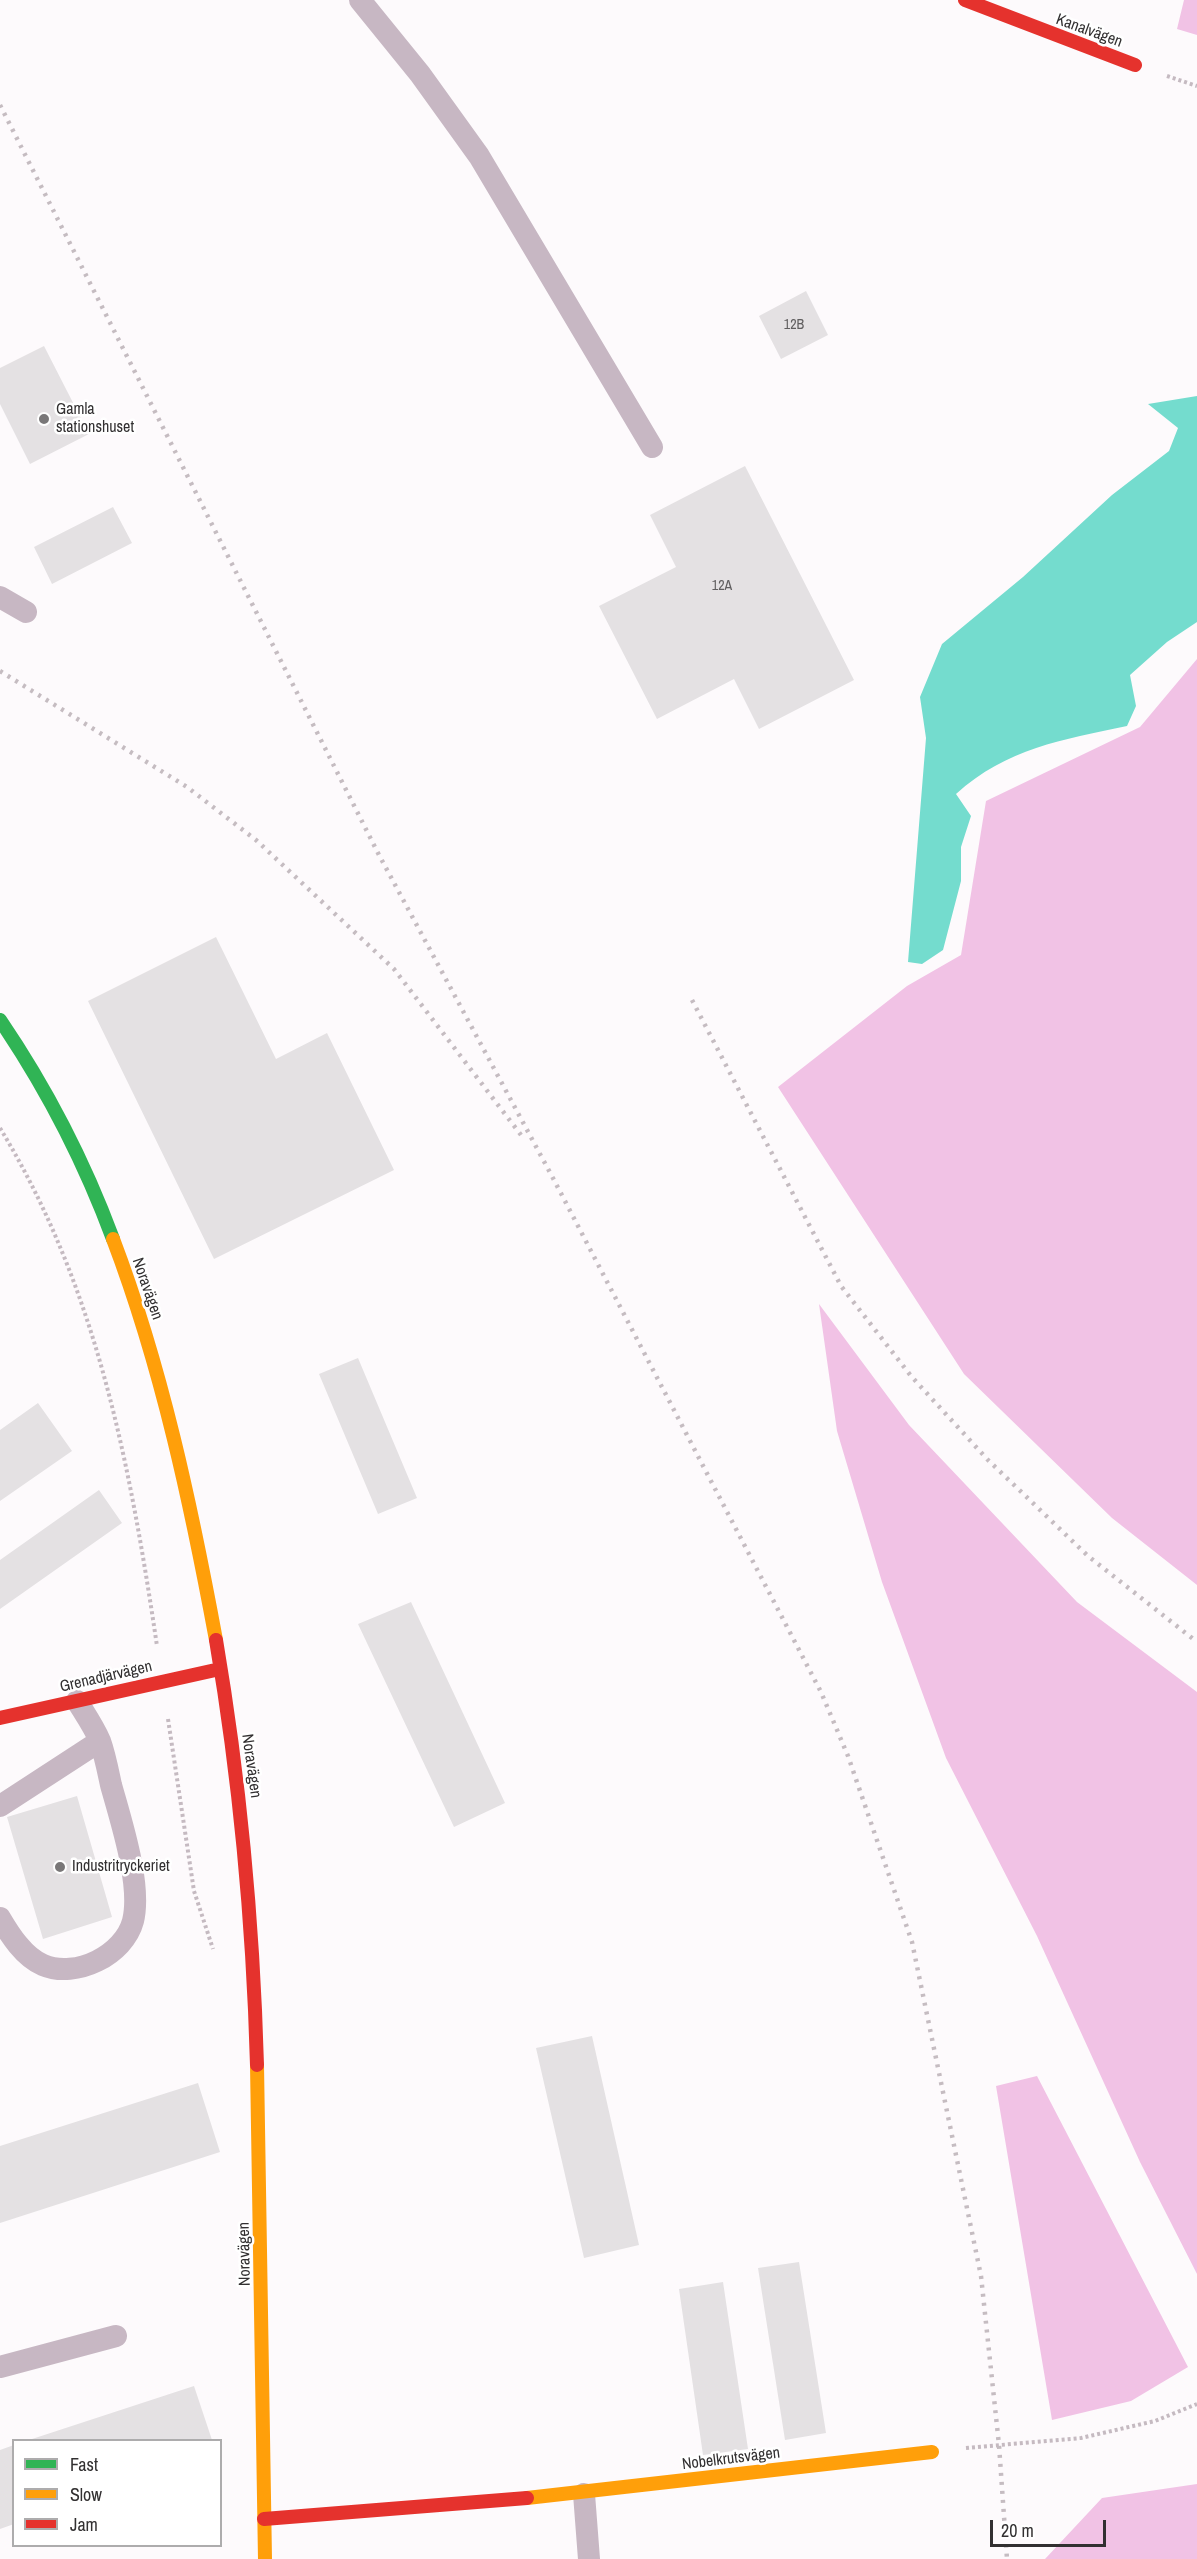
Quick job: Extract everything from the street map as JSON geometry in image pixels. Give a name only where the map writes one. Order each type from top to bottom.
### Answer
[{"type":"street","name":"Kanalvägen","points":[[964,0],[1135,65]]},
{"type":"street","name":"Noravägen","points":[[0,1020],[26,1054],[54,1104],[85,1170],[130,1287],[151,1354],[189,1501],[220,1668],[237,1777],[247,1877],[255,2014],[261,2228],[265,2559]]},
{"type":"street","name":"Grenadjärvägen","points":[[0,1718],[220,1668]]},
{"type":"street","name":"Nobelkrutsvägen","points":[[264,2519],[584,2494],[932,2452]]},
{"type":"lane","points":[[360,0],[420,74],[479,156],[652,447]]},
{"type":"lane","points":[[0,597],[26,612]]},
{"type":"lane","points":[[0,1918],[11,1937],[43,1965],[80,1967],[99,1961],[124,1938],[132,1922],[134,1906],[129,1854],[100,1741],[77,1701]]},
{"type":"lane","points":[[0,1806],[100,1741]]},
{"type":"lane","points":[[0,2367],[116,2336]]},
{"type":"lane","points":[[584,2494],[589,2559]]},
{"type":"path","points":[[0,1128],[61,1248],[98,1348],[130,1480],[194,1890],[216,1956]]},
{"type":"path","points":[[932,2452],[1082,2438],[1155,2421],[1197,2404]]},
{"type":"shaded area","points":[[1184,0],[1197,0],[1197,35],[1177,29]]},
{"type":"shaded area","points":[[1197,396],[1197,622],[1167,642],[1130,675],[1136,706],[1127,726],[1080,736],[1015,756],[975,778],[956,794],[971,816],[961,847],[961,881],[943,950],[922,964],[908,962],[926,738],[920,697],[942,644],[1023,577],[1112,495],[1169,451],[1178,428],[1148,404]]},
{"type":"shaded area","points":[[1197,659],[1197,1585],[1112,1518],[964,1374],[778,1087],[907,986],[961,955],[986,801],[1140,727]]},
{"type":"shaded area","points":[[819,1304],[909,1425],[1077,1602],[1197,1692],[1197,2274],[1140,2162],[1037,1936],[946,1758],[882,1582],[837,1431]]},
{"type":"shaded area","points":[[1037,2076],[1188,2367],[1131,2401],[1052,2420],[996,2086]]},
{"type":"shaded area","points":[[1197,2484],[1197,2559],[1045,2559],[1102,2498]]},
{"type":"building","points":[[806,291],[828,335],[781,359],[759,316]]},
{"type":"building","name":"Gamla stationshuset","points":[[44,346],[89,434],[30,464],[0,404],[0,368]]},
{"type":"building","points":[[745,466],[854,680],[759,729],[734,679],[657,719],[599,606],[676,567],[650,515]]},
{"type":"building","points":[[113,507],[132,543],[52,584],[34,547]]},
{"type":"building","points":[[216,937],[276,1059],[327,1033],[394,1170],[214,1259],[88,1001]]},
{"type":"building","points":[[358,1358],[417,1498],[378,1514],[319,1374]]},
{"type":"building","points":[[38,1403],[72,1451],[0,1501],[0,1430]]},
{"type":"building","points":[[99,1490],[122,1523],[0,1609],[0,1560]]},
{"type":"building","points":[[411,1602],[505,1803],[454,1827],[358,1624]]},
{"type":"building","name":"Industritryckeriet","points":[[77,1796],[112,1917],[43,1939],[7,1817]]},
{"type":"building","points":[[592,2036],[639,2245],[584,2258],[536,2048]]},
{"type":"building","points":[[198,2083],[220,2152],[0,2223],[0,2146]]},
{"type":"building","points":[[799,2262],[826,2433],[785,2440],[758,2268]]},
{"type":"building","points":[[723,2282],[748,2449],[703,2455],[679,2289]]},
{"type":"building","points":[[194,2386],[212,2439],[32,2439]]},
{"type":"building","points":[[12,2446],[12,2525],[0,2529],[0,2450]]},
{"type":"railway","points":[[0,105],[379,855],[554,1180],[821,1692],[848,1756],[912,1942],[981,2276],[999,2445],[1007,2559]]},
{"type":"railway","points":[[0,671],[187,787],[256,840],[394,969],[521,1135]]},
{"type":"railway","points":[[692,1000],[841,1286],[911,1376],[988,1460],[1088,1556],[1197,1642]]},
{"type":"traffic: fast","points":[[0,1020],[33,1072],[63,1126],[90,1182],[113,1239]]},
{"type":"traffic: slow","points":[[113,1239],[146,1337],[174,1437],[216,1640]]},
{"type":"traffic: slow","points":[[257,2065],[265,2559]]},
{"type":"traffic: slow","points":[[527,2498],[932,2452]]},
{"type":"traffic: jam","points":[[965,0],[1135,65]]},
{"type":"traffic: jam","points":[[216,1640],[232,1746],[244,1852],[257,2065]]},
{"type":"traffic: jam","points":[[0,1718],[220,1669]]},
{"type":"traffic: jam","points":[[264,2519],[527,2498]]},
{"type":"place","name":"Gamla stationshuset","points":[[44,419]]},
{"type":"place","name":"Industritryckeriet","points":[[60,1867]]}]
